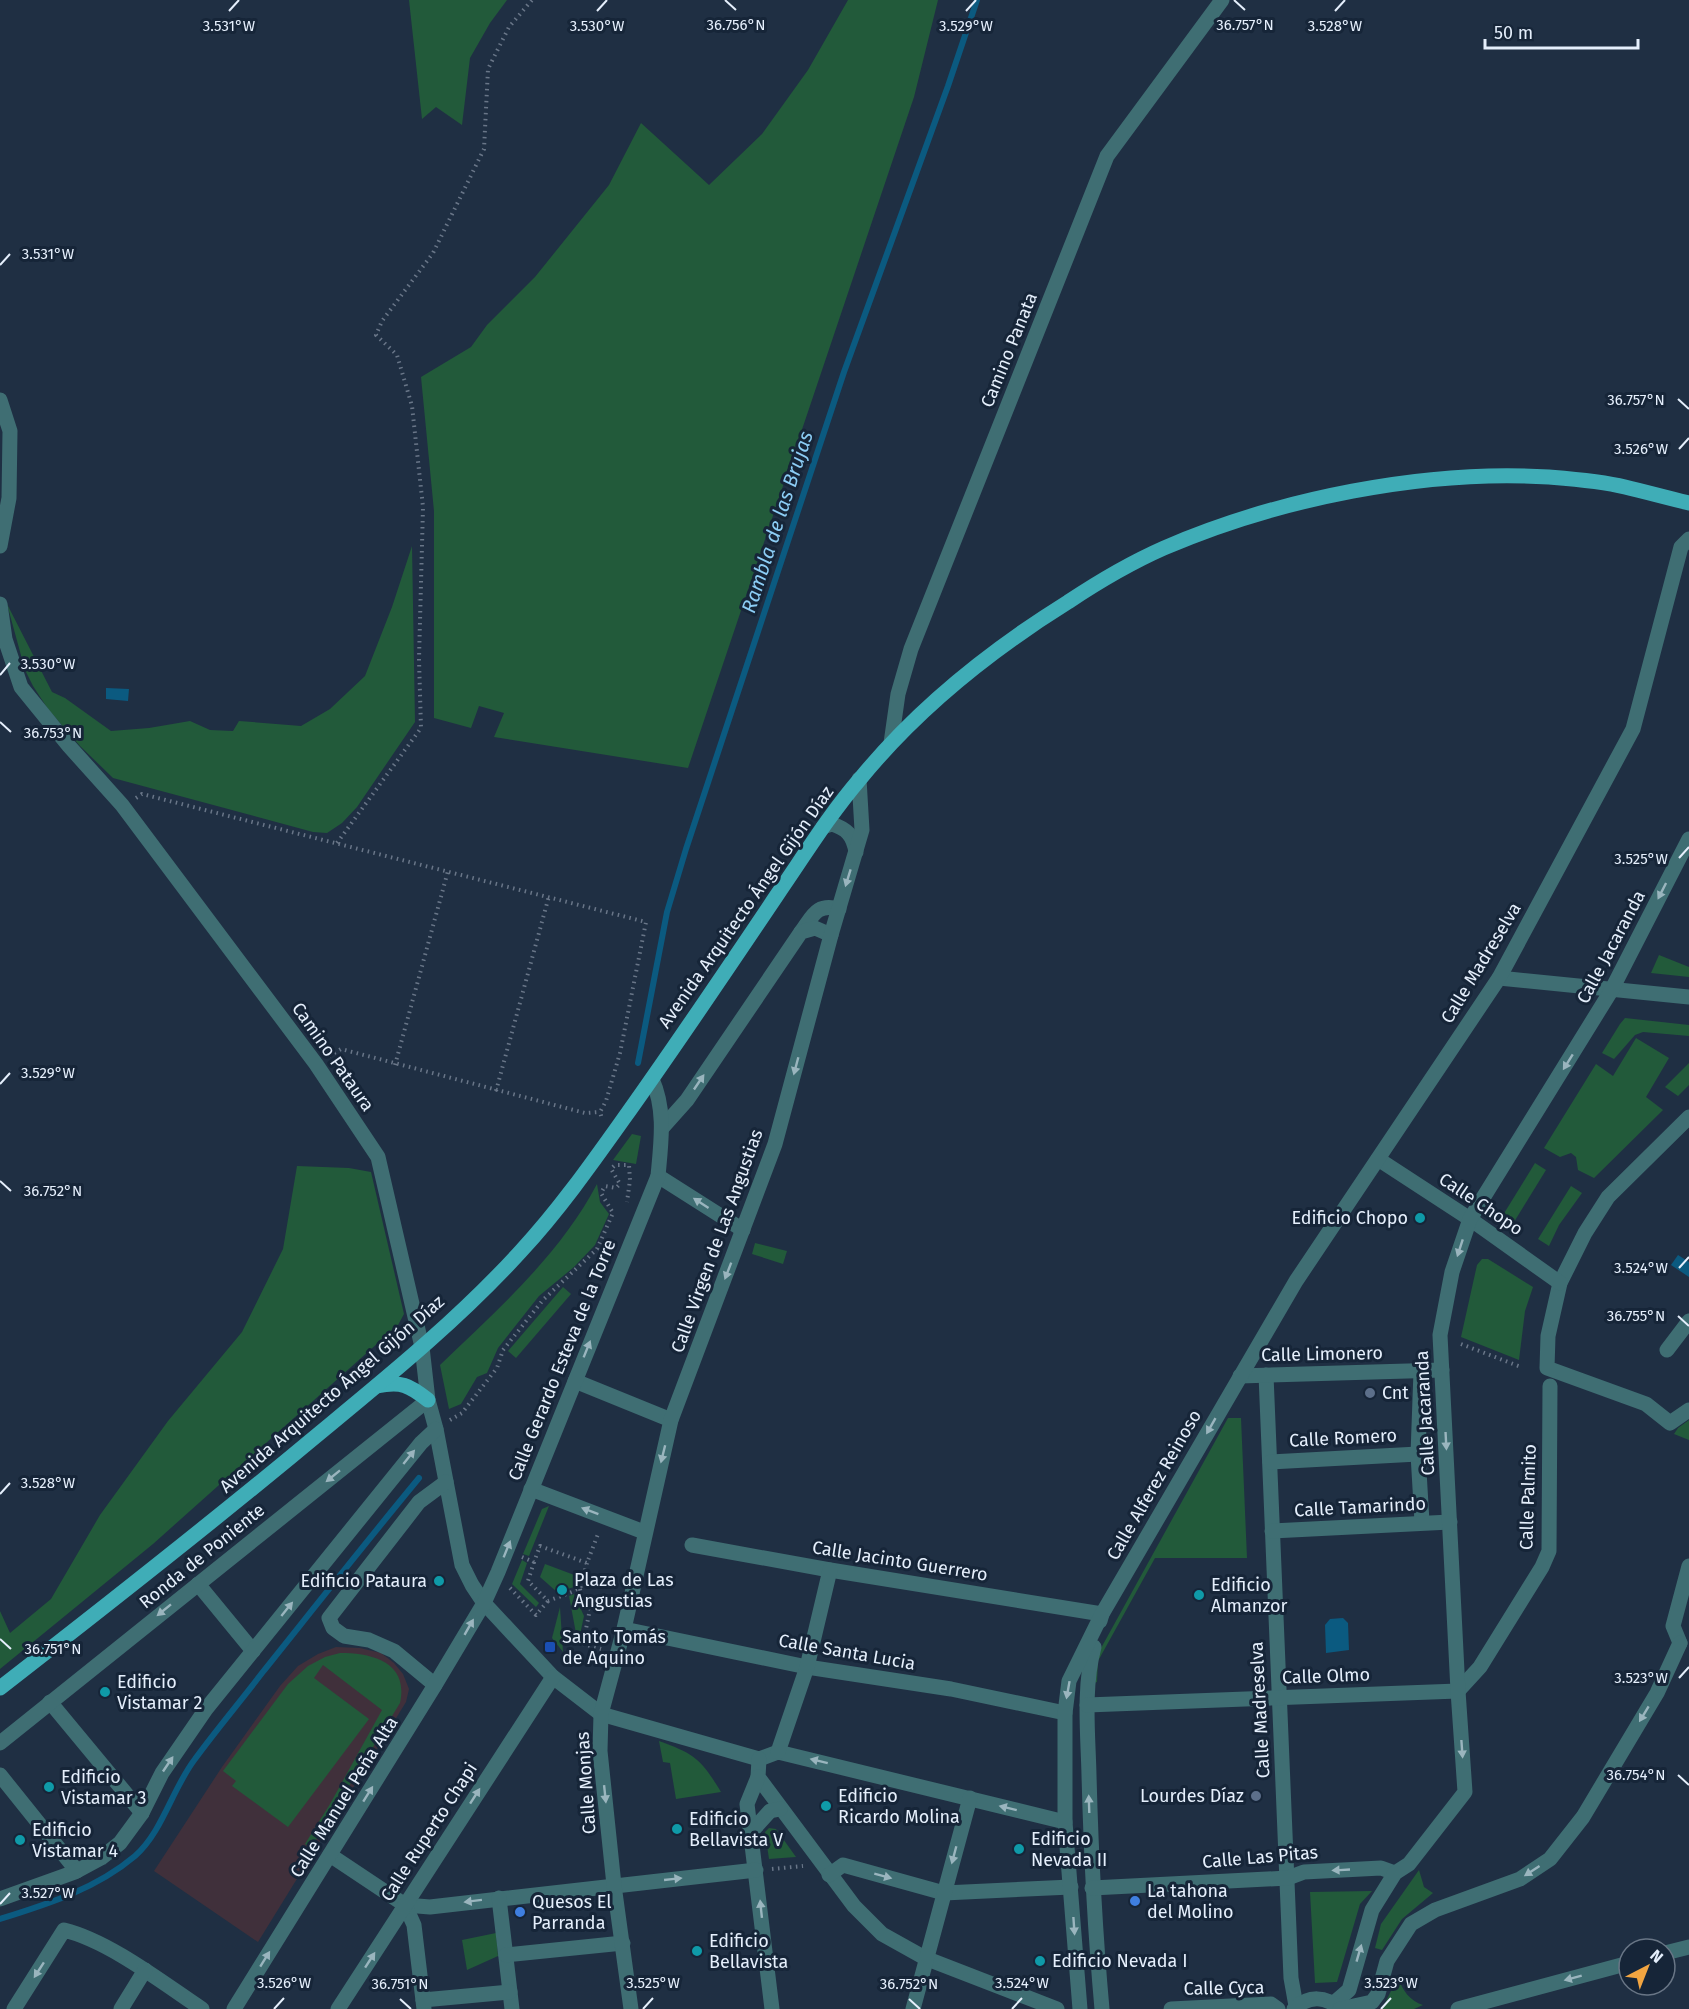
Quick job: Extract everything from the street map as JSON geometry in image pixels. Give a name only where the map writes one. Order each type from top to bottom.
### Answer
[{"type":"main road","name":"Avenida Arquitecto Ángel Gijón Díaz","points":[[0,1688],[213,1521],[377,1386],[422,1347],[520,1253],[570,1194],[652,1079],[823,827],[859,780],[891,743],[928,707],[978,664],[1029,626],[1094,585],[1162,549],[1307,501],[1389,485],[1474,476],[1548,477],[1619,485],[1689,503]]},
{"type":"main road","points":[[377,1386],[392,1383],[405,1384],[428,1400]]},
{"type":"street","name":"Camino Panata","points":[[891,743],[898,694],[911,649],[1107,156],[1222,0]]},
{"type":"street","points":[[0,400],[10,431],[9,498],[0,546]]},
{"type":"street","name":"Calle Madreselva","points":[[1240,1376],[1296,1281],[1499,978],[1633,729],[1681,547],[1689,539]]},
{"type":"street","name":"Camino Pataura","points":[[0,604],[5,639],[21,687],[69,746],[122,805],[316,1064],[378,1157],[422,1347],[428,1400],[436,1429],[462,1565],[484,1603]]},
{"type":"street","name":"Calle Virgen de Las Angustias","points":[[601,1714],[624,1629],[671,1420],[775,1144],[831,935],[856,852],[862,830],[859,780]]},
{"type":"street","points":[[823,827],[831,824],[842,828],[854,839],[856,852]]},
{"type":"street","name":"Calle Jacaranda","points":[[1338,2007],[1349,1989],[1372,1910],[1395,1873],[1410,1864],[1466,1792],[1458,1691],[1440,1335],[1452,1272],[1470,1220],[1611,991],[1689,839]]},
{"type":"street","points":[[662,1128],[687,1100],[817,910],[828,906],[839,909]]},
{"type":"street","points":[[801,932],[815,928],[831,935]]},
{"type":"street","points":[[1499,978],[1689,997]]},
{"type":"street","name":"Calle Gerardo Esteva de la Torre","points":[[484,1603],[658,1176],[662,1128],[658,1093],[652,1079]]},
{"type":"street","points":[[1689,1116],[1608,1197],[1586,1233],[1560,1283],[1548,1336],[1547,1368],[1646,1404],[1670,1423],[1689,1410]]},
{"type":"street","name":"Calle Chopo","points":[[1378,1159],[1560,1283]]},
{"type":"street","points":[[658,1176],[744,1230]]},
{"type":"street","points":[[1667,1350],[1689,1321]]},
{"type":"street","name":"Calle Limonero","points":[[1240,1376],[1442,1370]]},
{"type":"street","name":"Calle Jacaranda","points":[[1421,1371],[1418,1454],[1422,1522]]},
{"type":"street","name":"Calle Madreselva","points":[[1266,1375],[1278,1697],[1291,1978],[1295,2008]]},
{"type":"street","name":"Calle Alferez Reinoso","points":[[1080,2009],[1065,1822],[1065,1713],[1069,1681],[1102,1614],[1240,1376]]},
{"type":"street","points":[[575,1381],[671,1420]]},
{"type":"street","name":"Calle Palmito","points":[[1458,1691],[1480,1667],[1542,1567],[1549,1551],[1550,1386]]},
{"type":"street","name":"Ronda de Poniente","points":[[0,1743],[428,1400]]},
{"type":"street","points":[[0,1899],[77,1871],[101,1858],[120,1843],[142,1813],[162,1773],[206,1709],[421,1443],[436,1429]]},
{"type":"street","name":"Calle Romero","points":[[1270,1462],[1418,1454]]},
{"type":"street","points":[[435,1685],[421,1671],[394,1651],[369,1640],[344,1636],[333,1628],[330,1618],[419,1502],[446,1482]]},
{"type":"street","points":[[531,1489],[644,1532]]},
{"type":"street","name":"Calle Tamarindo","points":[[1272,1531],[1450,1522]]},
{"type":"street","name":"Calle Jacinto Guerrero","points":[[692,1545],[1102,1614]]},
{"type":"street","points":[[1295,2008],[1315,1998],[1325,1999],[1338,2007],[1372,2002],[1378,1994],[1387,1961],[1411,1924],[1434,1910],[1520,1879],[1550,1859],[1589,1807],[1685,1642],[1673,1626],[1689,1566]]},
{"type":"street","points":[[778,1752],[807,1667],[830,1570]]},
{"type":"street","points":[[198,1584],[253,1651]]},
{"type":"street","name":"Calle Monjas","points":[[484,1603],[552,1677],[601,1714],[600,1751],[614,1885],[631,2009]]},
{"type":"street","name":"Calle Manuel Peña Alta","points":[[234,2009],[484,1603]]},
{"type":"street","name":"Calle Alferez Reinoso","points":[[1102,1614],[1089,1664],[1087,1705],[1092,1888],[1102,2009]]},
{"type":"street","name":"Calle Santa Lucia","points":[[624,1629],[807,1667],[951,1689],[1065,1713]]},
{"type":"street","name":"Calle Ruperto Chapi","points":[[338,2009],[552,1677]]},
{"type":"street","name":"Calle Olmo","points":[[1087,1705],[1458,1691]]},
{"type":"street","points":[[50,1702],[142,1813]]},
{"type":"street","points":[[601,1714],[759,1759],[778,1752],[1065,1822]]},
{"type":"street","points":[[759,1759],[758,1777],[747,1803],[772,2009]]},
{"type":"street","points":[[0,1775],[77,1871]]},
{"type":"street","points":[[758,1777],[829,1875],[854,1906],[882,1934],[925,1958],[1057,2009]]},
{"type":"street","points":[[913,2009],[970,1798]]},
{"type":"street","points":[[752,1831],[770,1811],[780,1809]]},
{"type":"street","points":[[330,1855],[405,1905],[430,1907],[756,1870]]},
{"type":"street","points":[[829,1875],[843,1865],[944,1893],[1071,1887]]},
{"type":"street","name":"Calle Las Pitas","points":[[1092,1888],[1288,1878],[1304,1872],[1381,1868],[1395,1873]]},
{"type":"street","points":[[499,1898],[512,2009]]},
{"type":"street","points":[[405,1905],[414,1925],[423,2004],[510,1992]]},
{"type":"street","points":[[14,2009],[64,1930],[83,1935],[145,1970],[202,2009]]},
{"type":"street","points":[[506,1955],[623,1943]]},
{"type":"street","points":[[1458,2009],[1617,1966]]},
{"type":"street","points":[[121,2009],[145,1970]]},
{"type":"street","name":"Calle Cyca","points":[[1171,2009],[1271,2004],[1278,2009]]},
{"type":"path","points":[[337,843],[421,728],[419,659],[423,507],[412,406],[397,355],[376,335],[382,321],[433,253],[484,149],[488,69],[509,27],[532,0]]},
{"type":"path","points":[[122,805],[142,794],[646,922],[620,1053],[606,1101],[600,1112],[585,1113],[341,1049],[316,1064]]},
{"type":"path","points":[[395,1065],[448,871]]},
{"type":"path","points":[[496,1090],[549,896]]},
{"type":"path","points":[[436,1429],[462,1413],[497,1368],[503,1350],[543,1300],[597,1249],[613,1213],[601,1193],[604,1186],[616,1188],[620,1184],[611,1169],[615,1165],[629,1165],[630,1180],[626,1207]]},
{"type":"path","points":[[1461,1344],[1521,1367]]},
{"type":"path","points":[[599,1657],[601,1648],[583,1644],[590,1609],[584,1607],[580,1589],[597,1534],[605,1536]]},
{"type":"path","points":[[548,1601],[528,1581],[540,1546],[587,1563]]},
{"type":"path","points":[[519,1556],[534,1562]]},
{"type":"path","points":[[498,1572],[510,1577],[507,1584],[536,1615],[548,1601],[580,1589]]},
{"type":"path","points":[[756,1870],[806,1865]]},
{"type":"shaded area","points":[[336,1647],[360,1648],[381,1653],[394,1663],[403,1674],[409,1689],[406,1702],[258,1942],[154,1871],[222,1767],[280,1686],[298,1666]]},
{"type":"green space","points":[[409,0],[507,0],[490,23],[470,58],[462,125],[436,107],[422,119]]},
{"type":"green space","points":[[848,0],[938,0],[914,97],[688,768],[494,737],[504,713],[479,706],[471,728],[434,718],[434,511],[421,377],[471,347],[487,325],[535,277],[609,185],[641,123],[709,185],[762,134],[808,70]]},
{"type":"green space","points":[[412,546],[415,722],[357,807],[342,823],[327,833],[313,832],[113,778],[80,746],[48,709],[33,686],[25,670],[7,604],[52,692],[65,698],[111,731],[190,721],[210,730],[233,731],[239,721],[301,726],[330,709],[365,676],[392,607]]},
{"type":"green space","points":[[1659,955],[1689,967],[1689,977],[1651,973]]},
{"type":"green space","points":[[1625,1018],[1689,1025],[1689,1036],[1643,1032],[1635,1035],[1614,1059],[1602,1053]]},
{"type":"green space","points":[[1636,1038],[1669,1058],[1646,1097],[1663,1110],[1594,1178],[1578,1170],[1576,1157],[1571,1153],[1560,1157],[1544,1148],[1596,1064],[1613,1076]]},
{"type":"green space","points":[[1689,1063],[1689,1085],[1678,1096],[1665,1087]]},
{"type":"green space","points":[[632,1134],[641,1136],[636,1164],[613,1160]]},
{"type":"green space","points":[[1535,1163],[1546,1170],[1514,1222],[1503,1215]]},
{"type":"green space","points":[[297,1166],[349,1168],[371,1172],[404,1314],[398,1325],[153,1544],[0,1669],[0,1611],[10,1633],[51,1599],[100,1515],[168,1421],[242,1332],[283,1249]]},
{"type":"green space","points":[[597,1184],[600,1202],[609,1214],[595,1245],[574,1267],[539,1296],[498,1348],[487,1373],[477,1377],[461,1404],[449,1409],[440,1365],[505,1303],[546,1258],[582,1210]]},
{"type":"green space","points":[[1571,1186],[1582,1193],[1559,1225],[1549,1246],[1538,1239]]},
{"type":"green space","points":[[755,1243],[787,1251],[783,1264],[752,1254]]},
{"type":"green space","points":[[1482,1259],[1488,1259],[1533,1287],[1525,1311],[1519,1360],[1461,1337],[1477,1265]]},
{"type":"green space","points":[[563,1287],[571,1294],[516,1358],[508,1351]]},
{"type":"green space","points":[[1228,1418],[1241,1418],[1247,1558],[1155,1558],[1098,1661],[1097,1682],[1094,1683],[1095,1659]]},
{"type":"green space","points":[[1689,1420],[1689,1440],[1674,1434],[1678,1428]]},
{"type":"green space","points":[[549,1506],[529,1556],[523,1554],[542,1509]]},
{"type":"green space","points":[[522,1560],[527,1563],[520,1584],[539,1603],[536,1607],[512,1584]]},
{"type":"green space","points":[[545,1564],[577,1576],[574,1587],[557,1592],[540,1577]]},
{"type":"green space","points":[[574,1594],[584,1616],[578,1644],[569,1596]]},
{"type":"green space","points":[[560,1607],[563,1652],[552,1638]]},
{"type":"green space","points":[[340,1653],[375,1658],[393,1669],[399,1678],[400,1703],[311,1848],[305,1844],[382,1710],[323,1665],[314,1678],[369,1719],[288,1827],[232,1786],[236,1781],[223,1771],[288,1684],[308,1666],[325,1657]]},
{"type":"green space","points":[[659,1741],[696,1759],[721,1792],[676,1799],[670,1763],[663,1762]]},
{"type":"green space","points":[[769,1828],[776,1829],[796,1857],[769,1859],[765,1832]]},
{"type":"green space","points":[[1419,1870],[1424,1887],[1433,1893],[1402,1919],[1382,1950],[1375,1948],[1381,1924]]},
{"type":"green space","points":[[1372,1891],[1360,1904],[1337,1982],[1315,1983],[1310,1892]]},
{"type":"green space","points":[[496,1933],[498,1956],[467,1970],[462,1940]]},
{"type":"green space","points":[[1398,1977],[1407,1994],[1414,2001],[1423,2005],[1414,2009],[1382,2009]]},
{"type":"water","points":[[106,688],[129,689],[128,701],[106,699]]},
{"type":"water","points":[[1678,1255],[1689,1262],[1689,1277],[1671,1265]]},
{"type":"water","points":[[1343,1618],[1348,1623],[1349,1650],[1326,1653],[1325,1625],[1330,1619]]},
{"type":"waterway","name":"Rambla de las Brujas","points":[[638,1063],[667,912],[686,849],[844,372],[977,0]]},
{"type":"waterway","name":"Rambla de las Brujas","points":[[0,1919],[54,1901],[104,1878],[120,1868],[145,1846],[187,1771],[203,1748],[419,1478]]},
{"type":"place","name":"Edificio Chopo","points":[[1420,1218]]},
{"type":"place","name":"Cnt","points":[[1370,1393]]},
{"type":"place","name":"Edificio Pataura","points":[[439,1581]]},
{"type":"place","name":"Plaza de Las Angustias","points":[[562,1590]]},
{"type":"place","name":"Edificio Almanzor","points":[[1199,1595]]},
{"type":"place","name":"Santo Tomás de Aquino","points":[[550,1647]]},
{"type":"place","name":"Edificio Vistamar 2","points":[[105,1692]]},
{"type":"place","name":"Edificio Vistamar 3","points":[[49,1787]]},
{"type":"place","name":"Lourdes Díaz","points":[[1256,1796]]},
{"type":"place","name":"Edificio Ricardo Molina","points":[[826,1806]]},
{"type":"place","name":"Edificio Bellavista V","points":[[677,1829]]},
{"type":"place","name":"Edificio Vistamar 4","points":[[20,1840]]},
{"type":"place","name":"Edificio Nevada II","points":[[1019,1849]]},
{"type":"place","name":"La tahona del Molino","points":[[1135,1901]]},
{"type":"place","name":"Quesos El Parranda","points":[[520,1912]]},
{"type":"place","name":"Edificio Bellavista","points":[[697,1951]]},
{"type":"place","name":"Edificio Nevada I","points":[[1040,1961]]}]
